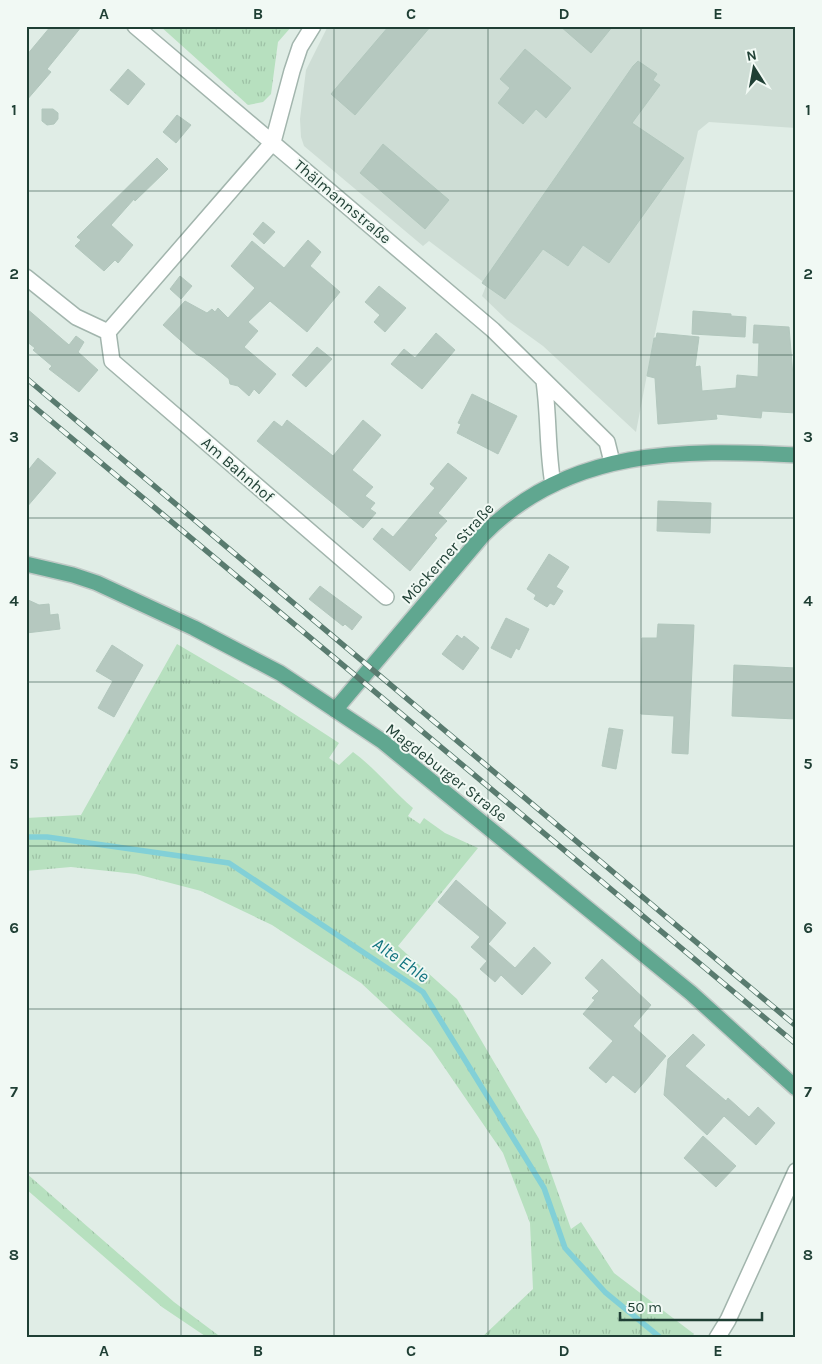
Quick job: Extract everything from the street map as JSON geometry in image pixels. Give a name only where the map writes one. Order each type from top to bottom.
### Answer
[{"type":"main road","name":"Möckerner Straße","points":[[335,710],[484,534],[505,513],[534,493],[574,474],[612,462],[683,455],[796,454]]},
{"type":"main road","name":"Magdeburger Straße","points":[[26,564],[73,575],[143,602],[280,674],[391,748],[698,999],[796,1088]]},
{"type":"street","name":"Thälmannstraße","points":[[135,26],[486,324],[607,442],[612,462]]},
{"type":"street","points":[[27,277],[76,317],[108,332],[273,142],[300,47],[313,26]]},
{"type":"street","name":"Am Bahnhof","points":[[108,332],[112,361],[386,597]]},
{"type":"street","points":[[544,381],[549,422],[548,454],[552,484]]},
{"type":"street","points":[[717,1338],[728,1320],[796,1171]]},
{"type":"shaded area","points":[[328,26],[796,26],[796,128],[709,122],[698,131],[636,432],[543,346],[507,320],[482,296],[486,286],[482,281],[429,241],[423,246],[304,146],[301,137],[300,119],[306,70]]},
{"type":"green space","points":[[160,26],[292,26],[278,42],[271,94],[263,102],[248,105]]},
{"type":"green space","points":[[177,644],[279,704],[339,743],[329,758],[339,765],[353,752],[413,808],[408,816],[420,824],[424,818],[445,833],[478,848],[398,946],[457,999],[539,1139],[571,1229],[581,1222],[614,1273],[694,1334],[691,1338],[481,1338],[533,1289],[530,1223],[503,1153],[431,1048],[361,983],[272,925],[201,891],[136,874],[71,867],[26,871],[26,818],[81,815]]},
{"type":"green space","points":[[26,1173],[174,1302],[222,1338],[208,1338],[162,1307],[26,1189]]},
{"type":"green space","points":[[323,1335],[373,1335],[382,1338],[311,1338]]},
{"type":"building","points":[[51,26],[82,26],[47,69],[51,72],[26,101],[26,56]]},
{"type":"building","points":[[389,26],[431,26],[355,115],[331,94]]},
{"type":"building","points":[[560,26],[613,26],[591,53]]},
{"type":"building","points":[[525,49],[571,88],[546,118],[536,109],[523,124],[498,103],[510,88],[500,79]]},
{"type":"building","points":[[638,61],[657,74],[653,80],[660,85],[632,123],[684,158],[609,263],[583,245],[568,266],[543,249],[505,299],[482,283]]},
{"type":"building","points":[[128,69],[145,84],[128,105],[110,90]]},
{"type":"building","points":[[42,109],[53,109],[58,113],[58,119],[54,124],[47,125],[42,121]]},
{"type":"building","points":[[177,115],[191,125],[176,143],[163,132]]},
{"type":"building","points":[[383,144],[449,200],[425,229],[360,173]]},
{"type":"building","points":[[157,158],[168,169],[135,201],[134,199],[111,225],[133,245],[118,263],[115,260],[104,271],[75,246],[81,240],[77,237]]},
{"type":"building","points":[[263,222],[275,232],[264,244],[253,234]]},
{"type":"building","points":[[308,240],[321,252],[310,266],[340,292],[307,332],[270,301],[248,322],[258,331],[244,347],[276,374],[259,394],[254,389],[249,396],[238,386],[230,384],[229,379],[204,358],[196,354],[163,325],[185,301],[207,313],[212,309],[215,312],[218,308],[228,318],[255,288],[231,266],[252,241],[284,268]]},
{"type":"building","points":[[180,276],[192,286],[181,299],[170,289]]},
{"type":"building","points":[[379,286],[406,308],[385,332],[374,322],[380,315],[365,302]]},
{"type":"building","points":[[26,308],[69,345],[76,336],[84,342],[78,352],[98,370],[79,392],[49,369],[52,366],[33,350],[35,348],[26,341]]},
{"type":"building","points":[[693,311],[746,317],[745,337],[692,334]]},
{"type":"building","points":[[754,325],[789,327],[793,376],[796,376],[796,413],[762,411],[761,418],[716,414],[717,419],[658,424],[655,378],[647,376],[654,338],[656,338],[657,333],[699,337],[695,367],[700,366],[702,391],[736,388],[737,375],[758,377],[759,343],[753,343]]},
{"type":"building","points":[[436,333],[455,350],[422,389],[391,364],[404,349],[415,358]]},
{"type":"building","points":[[317,347],[332,359],[306,387],[292,375]]},
{"type":"building","points":[[472,394],[517,416],[498,454],[457,433],[461,424],[458,423]]},
{"type":"building","points":[[287,420],[333,456],[363,420],[381,435],[352,470],[373,487],[365,496],[375,503],[370,509],[376,513],[363,528],[257,441],[274,421],[282,427]]},
{"type":"building","points":[[38,458],[56,473],[26,508],[26,473]]},
{"type":"building","points":[[448,463],[467,478],[438,513],[447,521],[434,535],[437,538],[410,571],[373,539],[382,528],[393,537],[435,488],[430,484]]},
{"type":"building","points":[[658,501],[711,503],[710,533],[657,531]]},
{"type":"building","points":[[549,554],[569,567],[556,587],[563,591],[554,605],[550,603],[547,607],[534,599],[536,595],[527,589]]},
{"type":"building","points":[[320,586],[362,617],[352,630],[345,624],[343,626],[309,599]]},
{"type":"building","points":[[26,599],[39,605],[49,604],[50,615],[58,614],[60,629],[26,633]]},
{"type":"building","points":[[506,618],[529,629],[519,650],[516,648],[511,658],[491,648]]},
{"type":"building","points":[[658,624],[694,625],[688,754],[672,753],[674,716],[641,714],[642,638],[657,638]]},
{"type":"building","points":[[457,635],[462,639],[464,636],[479,648],[463,670],[442,654]]},
{"type":"building","points":[[112,645],[143,665],[114,717],[98,708],[113,681],[96,671]]},
{"type":"building","points":[[734,665],[796,668],[796,719],[732,716]]},
{"type":"building","points":[[609,728],[623,730],[616,769],[602,766]]},
{"type":"building","points":[[456,880],[506,923],[488,944],[515,968],[534,947],[551,963],[522,995],[501,975],[495,982],[480,969],[487,961],[471,947],[480,937],[438,902]]},
{"type":"building","points":[[602,959],[651,1005],[633,1026],[666,1056],[635,1093],[613,1075],[606,1083],[589,1068],[613,1041],[583,1014],[595,1000],[592,998],[599,991],[585,978]]},
{"type":"building","points":[[693,1034],[705,1045],[685,1066],[726,1101],[728,1098],[749,1117],[758,1107],[775,1123],[756,1145],[724,1116],[707,1135],[664,1095],[668,1059]]},
{"type":"building","points":[[703,1136],[736,1166],[716,1187],[684,1158]]},
{"type":"waterway","name":"Alte Ehle","points":[[26,837],[47,837],[229,863],[423,992],[544,1188],[565,1248],[605,1292],[661,1338]]},
{"type":"railway","points":[[26,378],[796,1026]]},
{"type":"railway","points":[[26,400],[796,1044]]}]
